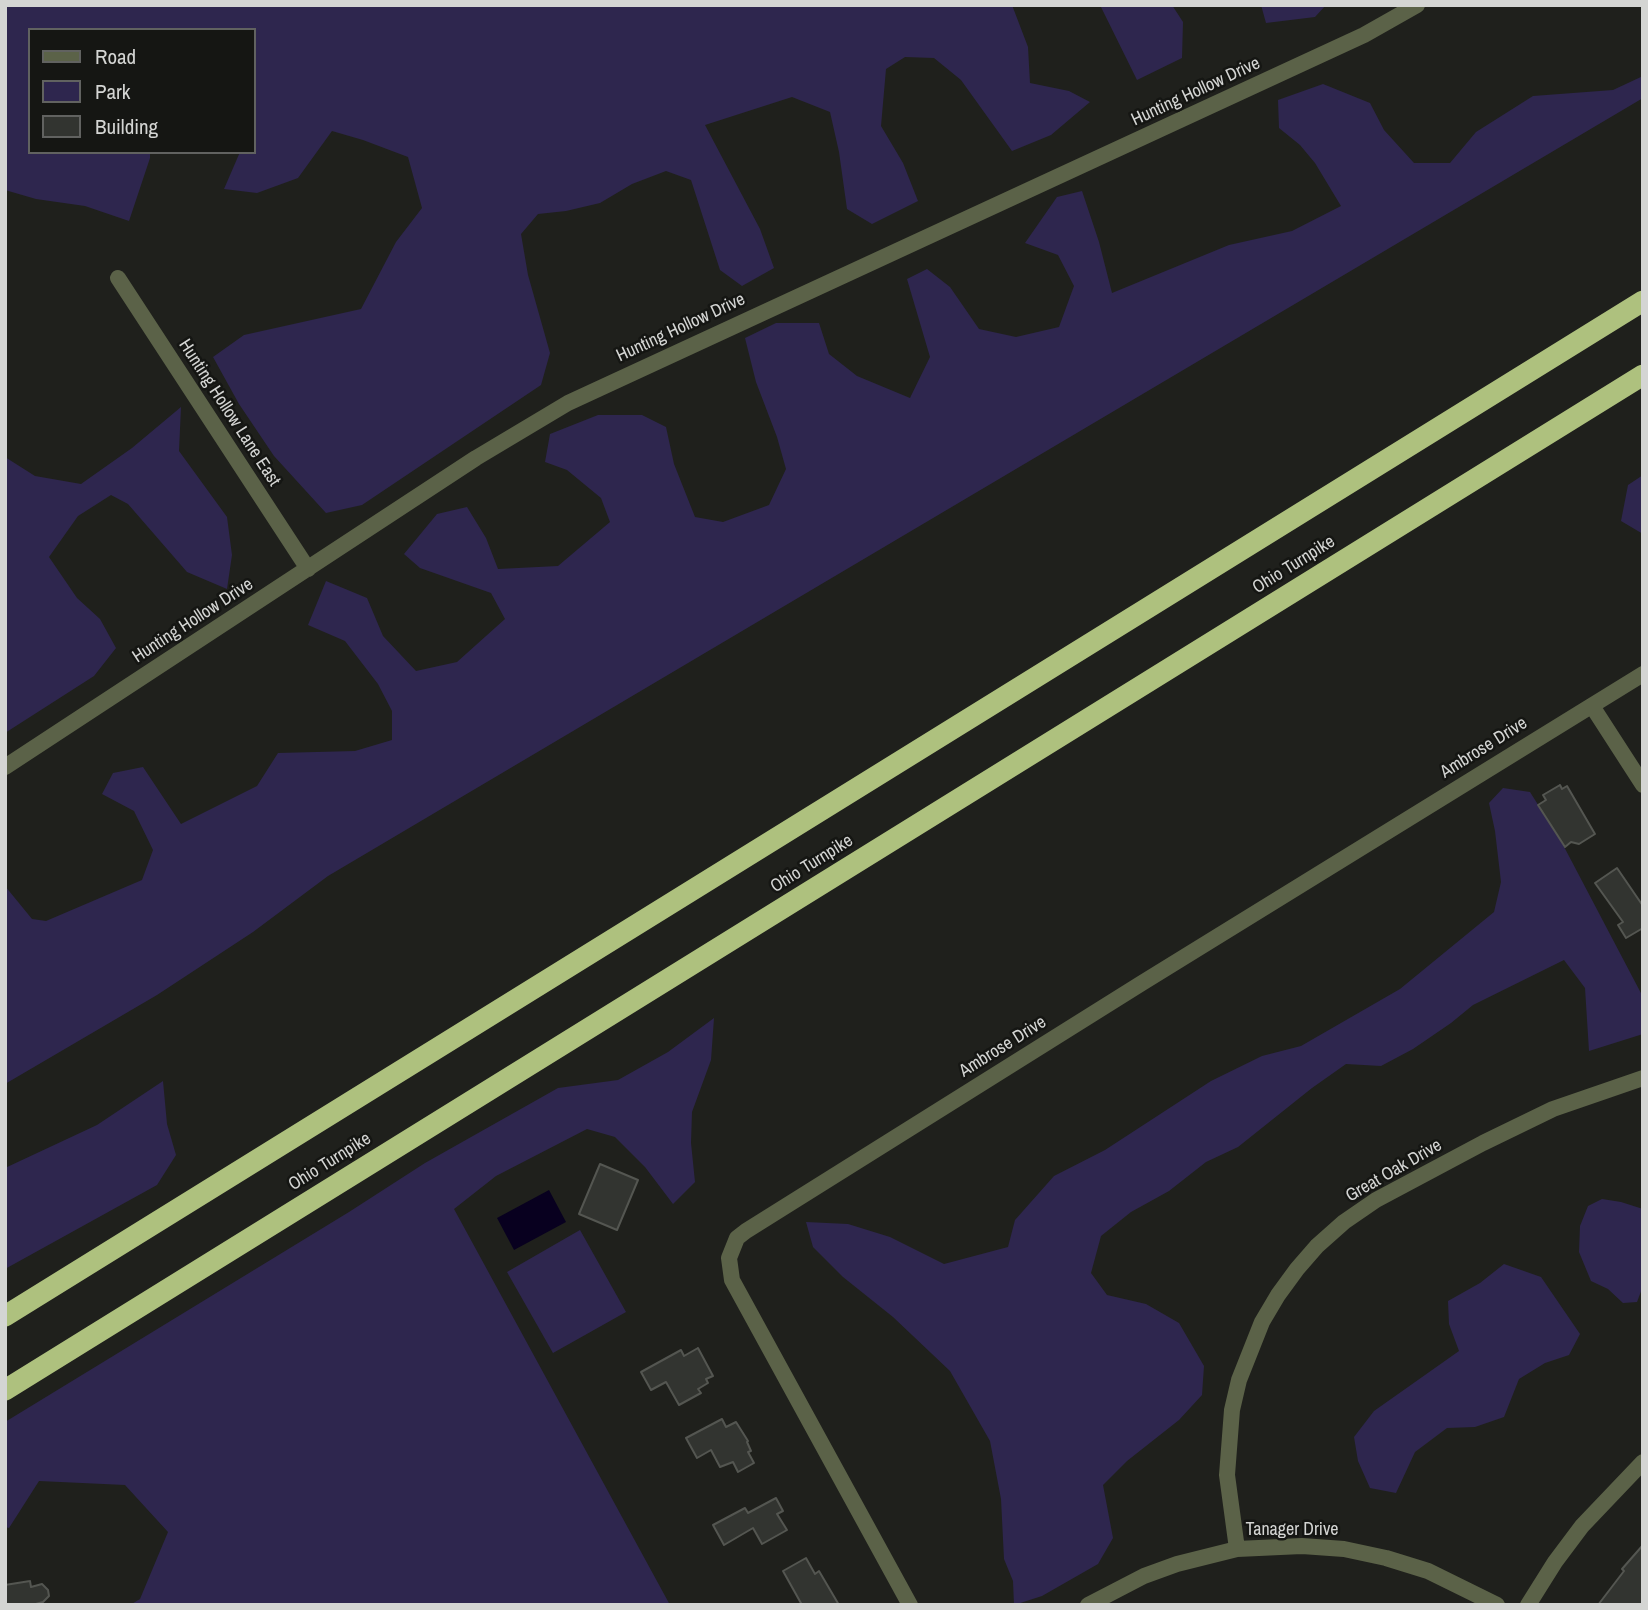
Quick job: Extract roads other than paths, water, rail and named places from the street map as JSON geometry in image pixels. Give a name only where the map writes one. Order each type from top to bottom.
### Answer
[{"type":"highway","points":[[5,1316],[1643,301]]},
{"type":"highway","name":"Ohio Turnpike","points":[[5,1390],[1643,375]]},
{"type":"street","name":"Hunting Hollow Drive","points":[[5,767],[487,451],[568,402],[1364,35],[1417,5]]},
{"type":"street","name":"Hunting Hollow Lane East","points":[[118,278],[308,569]]},
{"type":"street","name":"Ambrose Drive","points":[[910,1605],[732,1280],[729,1258],[737,1238],[1132,989],[1643,674]]},
{"type":"street","points":[[1592,706],[1643,785]]},
{"type":"street","name":"Great Oak Drive","points":[[1237,1549],[1227,1475],[1232,1410],[1239,1380],[1262,1322],[1297,1269],[1317,1246],[1344,1222],[1376,1200],[1553,1109],[1643,1078]]},
{"type":"street","points":[[1528,1605],[1582,1526],[1643,1462]]},
{"type":"street","name":"Tanager Drive","points":[[1088,1605],[1144,1576],[1177,1564],[1260,1546],[1344,1549],[1386,1558],[1428,1571],[1497,1605]]}]
